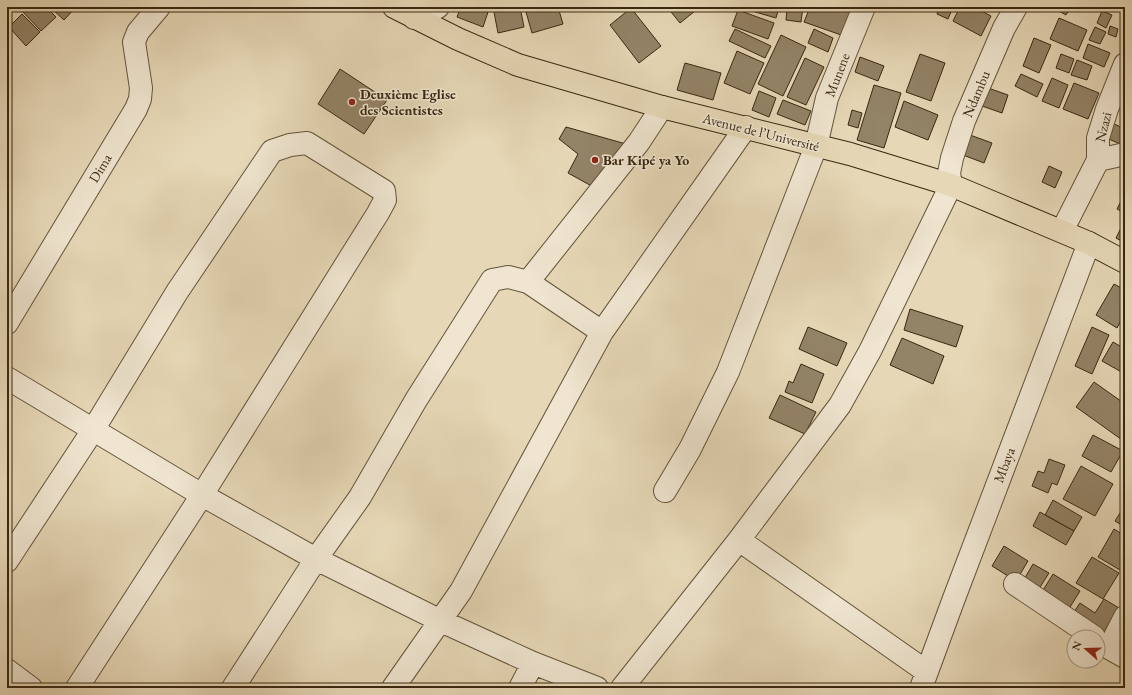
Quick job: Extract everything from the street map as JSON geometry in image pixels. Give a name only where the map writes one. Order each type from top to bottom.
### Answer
[{"type":"main road","name":"Avenue de l’Université","points":[[394,7],[414,18],[518,65],[662,106],[816,146],[951,185],[1062,231],[1125,262]]},
{"type":"street","name":"Dima","points":[[7,323],[136,109],[140,99],[141,88],[134,42],[138,32],[159,7]]},
{"type":"street","points":[[414,18],[438,7]]},
{"type":"street","name":"Munene","points":[[665,491],[687,454],[728,372],[816,146],[828,98],[864,7]]},
{"type":"street","name":"Ndambu","points":[[951,185],[949,173],[952,158],[964,121],[1004,28],[1016,7]]},
{"type":"street","name":"Nzazi","points":[[1062,231],[1098,160],[1098,138],[1107,109],[1125,64]]},
{"type":"street","points":[[528,282],[639,142],[662,106]]},
{"type":"street","points":[[393,688],[461,591],[602,332],[746,127]]},
{"type":"street","points":[[7,561],[93,430],[177,292],[272,151],[290,145],[307,142],[384,191],[385,200],[378,213],[202,495],[77,688]]},
{"type":"street","points":[[1098,160],[1125,154]]},
{"type":"street","points":[[622,688],[739,540],[840,405],[870,351],[951,185]]},
{"type":"street","name":"Mbaya","points":[[924,680],[1089,243]]},
{"type":"street","points":[[233,688],[316,559],[360,497],[416,400],[492,280],[508,277],[528,282],[602,332]]},
{"type":"street","points":[[7,378],[202,495],[316,559],[441,621],[590,687]]},
{"type":"street","points":[[739,540],[924,680]]},
{"type":"street","points":[[1015,584],[1082,629]]},
{"type":"street","points":[[1106,645],[1125,617]]},
{"type":"street","points":[[520,688],[533,663]]},
{"type":"street","points":[[7,670],[31,688]]},
{"type":"building","points":[[29,7],[46,7],[56,17],[41,31],[23,12]]},
{"type":"building","points":[[50,7],[76,7],[64,20]]},
{"type":"building","points":[[461,7],[475,7],[488,12],[483,27],[457,17]]},
{"type":"building","points":[[493,7],[520,7],[524,27],[498,33]]},
{"type":"building","points":[[543,7],[558,7],[563,24],[532,33],[526,12]]},
{"type":"building","points":[[667,7],[700,7],[680,23]]},
{"type":"building","points":[[738,7],[779,7],[776,18]]},
{"type":"building","points":[[787,7],[803,7],[801,22],[786,20]]},
{"type":"building","points":[[810,7],[837,7],[852,13],[844,36],[804,22]]},
{"type":"building","points":[[939,7],[953,7],[948,19],[937,14]]},
{"type":"building","points":[[960,7],[974,7],[991,16],[981,36],[953,21]]},
{"type":"building","points":[[1052,7],[1071,7],[1066,15]]},
{"type":"building","points":[[631,8],[661,46],[639,63],[610,25]]},
{"type":"building","points":[[738,10],[774,23],[768,39],[732,26]]},
{"type":"building","points":[[1102,11],[1112,15],[1106,28],[1097,23]]},
{"type":"building","points":[[22,14],[40,32],[26,46],[9,27]]},
{"type":"building","points":[[1059,18],[1087,30],[1078,51],[1050,39]]},
{"type":"building","points":[[1110,26],[1118,29],[1116,37],[1108,34]]},
{"type":"building","points":[[1095,27],[1106,32],[1100,44],[1089,40]]},
{"type":"building","points":[[735,29],[771,46],[765,58],[729,41]]},
{"type":"building","points":[[814,29],[833,38],[828,52],[808,43]]},
{"type":"building","points":[[781,35],[806,47],[783,96],[758,84]]},
{"type":"building","points":[[1034,38],[1051,45],[1039,73],[1023,66]]},
{"type":"building","points":[[1088,44],[1110,53],[1104,67],[1083,58]]},
{"type":"building","points":[[737,51],[764,63],[750,94],[724,83]]},
{"type":"building","points":[[920,54],[945,63],[931,101],[906,92]]},
{"type":"building","points":[[1061,54],[1074,59],[1069,73],[1056,68]]},
{"type":"building","points":[[860,57],[884,66],[878,81],[855,72]]},
{"type":"building","points":[[805,58],[824,67],[806,105],[787,97]]},
{"type":"building","points":[[1077,60],[1092,66],[1087,80],[1071,75]]},
{"type":"building","points":[[685,63],[721,73],[713,100],[677,90]]},
{"type":"building","name":"Deuxième Eglise des Scientistes","points":[[340,69],[387,100],[364,134],[318,104]]},
{"type":"building","points":[[1021,74],[1043,84],[1037,97],[1015,86]]},
{"type":"building","points":[[1052,78],[1068,85],[1059,108],[1042,101]]},
{"type":"building","points":[[1074,83],[1099,93],[1088,119],[1063,109]]},
{"type":"building","points":[[874,85],[901,93],[884,148],[857,140]]},
{"type":"building","points":[[988,88],[1008,95],[1002,113],[982,106]]},
{"type":"building","points":[[759,91],[776,98],[769,117],[752,110]]},
{"type":"building","points":[[783,100],[811,111],[805,125],[777,114]]},
{"type":"building","points":[[904,101],[938,115],[928,140],[895,127]]},
{"type":"building","points":[[852,110],[862,113],[858,128],[848,125]]},
{"type":"building","points":[[1110,122],[1125,129],[1125,146],[1104,137]]},
{"type":"building","name":"Bar Kipé ya Yo","points":[[566,127],[626,144],[597,189],[568,173],[578,154],[559,139]]},
{"type":"building","points":[[970,135],[992,143],[984,163],[963,155]]},
{"type":"building","points":[[1049,166],[1062,172],[1055,188],[1042,182]]},
{"type":"building","points":[[1125,195],[1125,213],[1117,209]]},
{"type":"building","points":[[1125,220],[1125,243],[1116,238]]},
{"type":"building","points":[[1114,284],[1125,290],[1125,313],[1117,328],[1096,315]]},
{"type":"building","points":[[910,309],[963,326],[956,347],[904,330]]},
{"type":"building","points":[[808,327],[847,343],[837,366],[799,349]]},
{"type":"building","points":[[1092,327],[1109,335],[1092,374],[1075,366]]},
{"type":"building","points":[[902,338],[944,356],[933,384],[890,365]]},
{"type":"building","points":[[1113,342],[1125,349],[1125,374],[1102,361]]},
{"type":"building","points":[[801,364],[824,374],[812,403],[785,392],[789,381],[793,383]]},
{"type":"building","points":[[1094,382],[1125,404],[1125,442],[1076,407]]},
{"type":"building","points":[[780,395],[816,412],[805,434],[769,418]]},
{"type":"building","points":[[1093,435],[1123,451],[1111,472],[1082,456]]},
{"type":"building","points":[[1049,459],[1065,465],[1057,485],[1052,483],[1048,493],[1032,486],[1038,471],[1044,473]]},
{"type":"building","points":[[1081,466],[1113,484],[1095,516],[1063,499]]},
{"type":"building","points":[[1053,500],[1082,517],[1074,531],[1045,515]]},
{"type":"building","points":[[1125,505],[1125,527],[1115,521]]},
{"type":"building","points":[[1040,512],[1074,531],[1066,545],[1033,526]]},
{"type":"building","points":[[1114,529],[1125,536],[1125,573],[1098,557]]},
{"type":"building","points":[[1004,546],[1028,561],[1016,581],[992,566]]},
{"type":"building","points":[[1092,557],[1119,573],[1103,599],[1076,583]]},
{"type":"building","points":[[1033,564],[1049,573],[1037,592],[1022,583]]},
{"type":"building","points":[[1053,574],[1080,591],[1067,612],[1040,595]]},
{"type":"building","points":[[1104,599],[1119,608],[1106,629],[1088,629],[1070,618],[1080,603],[1095,613]]},
{"type":"place","name":"Deuxième Eglise des Scientistes","points":[[352,102]]},
{"type":"place","name":"Bar Kipé ya Yo","points":[[595,160]]}]
